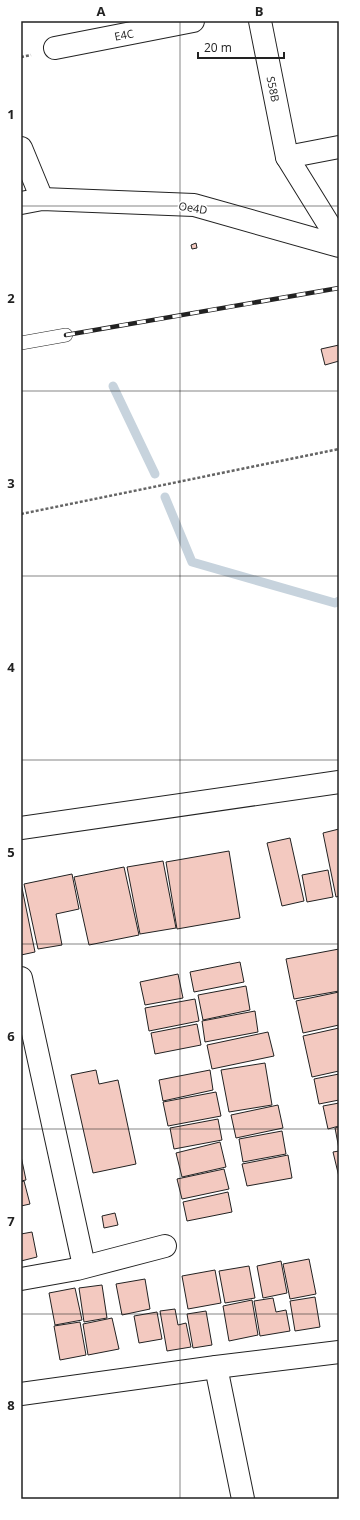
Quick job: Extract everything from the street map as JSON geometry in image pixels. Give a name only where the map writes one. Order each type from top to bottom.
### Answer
[{"type":"street","name":"E4C","points":[[55,48],[193,21]]},
{"type":"street","name":"S58B","points":[[260,21],[287,157]]},
{"type":"street","points":[[339,147],[287,157],[339,241]]},
{"type":"street","points":[[21,148],[31,201]]},
{"type":"street","name":"Oe4D","points":[[31,201],[194,206],[339,246]]},
{"type":"street","points":[[21,828],[339,782]]},
{"type":"street","points":[[21,978],[84,1266]]},
{"type":"street","points":[[21,1279],[67,1271],[165,1246]]},
{"type":"street","points":[[21,1394],[216,1367],[339,1352]]},
{"type":"street","points":[[216,1367],[243,1499]]},
{"type":"lane","points":[[21,343],[66,335]]},
{"type":"path","points":[[21,514],[339,449]]},
{"type":"building","points":[[196,243],[197,248],[192,249],[191,245]]},
{"type":"building","points":[[339,345],[339,361],[325,365],[321,349]]},
{"type":"building","points":[[339,829],[339,896],[336,897],[323,833]]},
{"type":"building","points":[[290,838],[304,901],[282,906],[267,843]]},
{"type":"building","points":[[229,851],[240,918],[177,929],[166,862]]},
{"type":"building","points":[[163,861],[176,928],[140,934],[127,867]]},
{"type":"building","points":[[124,867],[139,935],[89,945],[74,877]]},
{"type":"building","points":[[328,870],[333,897],[307,902],[302,875]]},
{"type":"building","points":[[72,874],[79,909],[56,914],[62,945],[38,949],[24,884]]},
{"type":"building","points":[[21,883],[35,952],[21,955]]},
{"type":"building","points":[[339,949],[339,991],[294,999],[286,959]]},
{"type":"building","points":[[240,962],[244,982],[194,992],[190,972]]},
{"type":"building","points":[[178,974],[183,998],[145,1005],[140,982]]},
{"type":"building","points":[[246,986],[250,1010],[203,1020],[198,995]]},
{"type":"building","points":[[339,992],[339,1025],[303,1033],[296,1001]]},
{"type":"building","points":[[195,999],[199,1021],[149,1031],[145,1008]]},
{"type":"building","points":[[255,1011],[258,1032],[205,1042],[202,1021]]},
{"type":"building","points":[[197,1024],[201,1045],[155,1054],[151,1033]]},
{"type":"building","points":[[339,1028],[339,1071],[312,1077],[303,1036]]},
{"type":"building","points":[[268,1032],[274,1056],[212,1069],[207,1045]]},
{"type":"building","points":[[265,1063],[272,1105],[229,1112],[221,1070]]},
{"type":"building","points":[[96,1070],[99,1084],[118,1080],[136,1164],[93,1173],[71,1075]]},
{"type":"building","points":[[210,1070],[213,1090],[163,1101],[159,1080]]},
{"type":"building","points":[[339,1074],[339,1100],[319,1104],[314,1079]]},
{"type":"building","points":[[216,1092],[221,1116],[168,1126],[163,1102]]},
{"type":"building","points":[[339,1103],[339,1126],[328,1129],[323,1106]]},
{"type":"building","points":[[278,1105],[283,1128],[236,1138],[231,1115]]},
{"type":"building","points":[[218,1119],[222,1140],[174,1149],[170,1128]]},
{"type":"building","points":[[339,1127],[339,1149],[335,1128]]},
{"type":"building","points":[[282,1131],[286,1154],[243,1162],[239,1139]]},
{"type":"building","points":[[220,1142],[226,1167],[182,1177],[176,1153]]},
{"type":"building","points":[[339,1151],[339,1177],[333,1152]]},
{"type":"building","points":[[288,1155],[292,1178],[247,1186],[242,1164]]},
{"type":"building","points":[[21,1156],[26,1180],[21,1181]]},
{"type":"building","points":[[224,1169],[229,1189],[182,1199],[177,1179]]},
{"type":"building","points":[[24,1181],[30,1204],[21,1206],[21,1182]]},
{"type":"building","points":[[228,1192],[232,1212],[187,1221],[183,1202]]},
{"type":"building","points":[[115,1213],[118,1225],[104,1228],[102,1216]]},
{"type":"building","points":[[32,1232],[37,1257],[21,1261],[21,1234]]},
{"type":"building","points":[[309,1259],[316,1294],[290,1299],[283,1264]]},
{"type":"building","points":[[281,1261],[287,1293],[263,1298],[257,1266]]},
{"type":"building","points":[[249,1266],[255,1298],[225,1303],[219,1271]]},
{"type":"building","points":[[215,1270],[221,1303],[188,1309],[182,1276]]},
{"type":"building","points":[[145,1279],[150,1309],[122,1315],[116,1284]]},
{"type":"building","points":[[102,1285],[107,1318],[84,1322],[79,1288]]},
{"type":"building","points":[[75,1288],[82,1320],[55,1325],[49,1293]]},
{"type":"building","points":[[315,1297],[320,1327],[295,1331],[290,1301]]},
{"type":"building","points":[[273,1298],[276,1312],[286,1310],[290,1331],[260,1336],[254,1301]]},
{"type":"building","points":[[252,1300],[258,1335],[229,1341],[223,1306]]},
{"type":"building","points":[[175,1309],[178,1325],[186,1323],[191,1347],[167,1351],[160,1311]]},
{"type":"building","points":[[206,1311],[212,1345],[193,1348],[187,1314]]},
{"type":"building","points":[[157,1312],[162,1339],[139,1343],[134,1316]]},
{"type":"building","points":[[112,1318],[119,1349],[88,1355],[83,1324]]},
{"type":"building","points":[[80,1322],[86,1355],[60,1360],[54,1326]]},
{"type":"waterway","points":[[113,386],[155,474]]},
{"type":"waterway","points":[[165,497],[192,562],[335,603],[339,601]]},
{"type":"railway","points":[[66,335],[339,288]]}]
